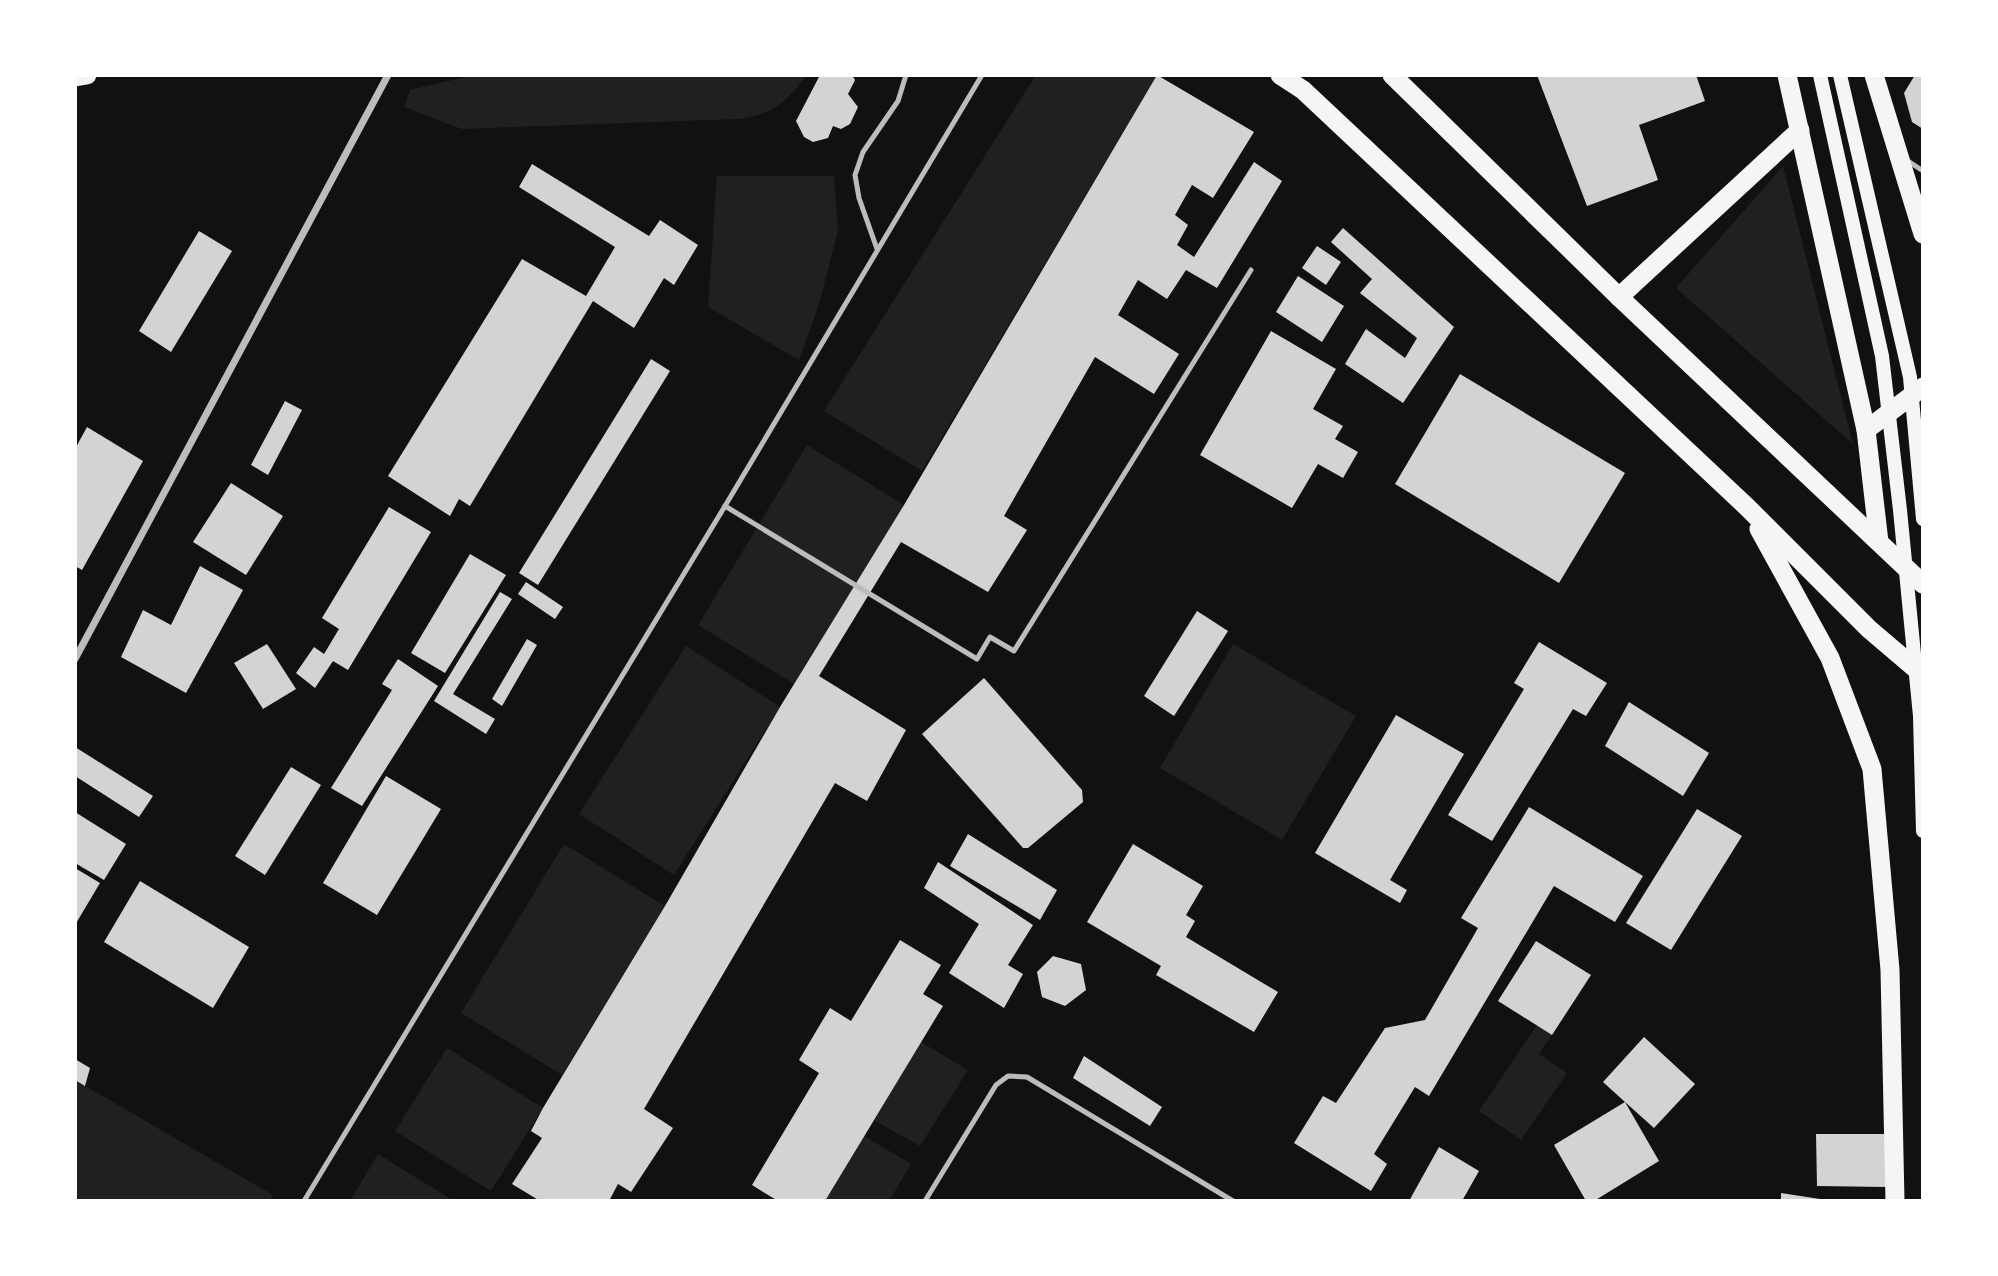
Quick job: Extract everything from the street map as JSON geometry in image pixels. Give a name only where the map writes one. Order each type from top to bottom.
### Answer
[{"type":"highway","points":[[75,77],[87,75]]},
{"type":"highway","points":[[1280,75],[1303,90],[1748,508],[1869,629],[1923,675]]},
{"type":"highway","points":[[1392,75],[1619,297],[1923,583]]},
{"type":"highway","points":[[1787,75],[1866,430],[1879,542]]},
{"type":"highway","points":[[1874,75],[1923,234]]},
{"type":"highway","points":[[1619,297],[1800,130]]},
{"type":"highway","points":[[1866,430],[1923,387]]},
{"type":"highway","points":[[1748,508],[1830,658],[1872,769],[1890,970],[1895,1201]]},
{"type":"main road","points":[[1820,75],[1882,356],[1920,716],[1923,831]]},
{"type":"main road","points":[[1840,75],[1910,377],[1923,519]]},
{"type":"street","points":[[75,659],[388,75]]},
{"type":"lane","points":[[877,249],[859,198],[855,175],[863,152],[898,101],[906,75]]},
{"type":"lane","points":[[304,1201],[725,506],[982,75]]},
{"type":"lane","points":[[1897,154],[1923,170]]},
{"type":"lane","points":[[725,506],[977,659],[990,637],[1014,651],[1251,270]]},
{"type":"lane","points":[[925,1201],[996,1085],[1008,1076],[1027,1077],[1233,1201]]},
{"type":"shaded area","points":[[474,75],[807,75],[777,106],[760,114],[738,119],[462,129],[404,107],[410,90]]},
{"type":"shaded area","points":[[1044,75],[1157,75],[922,471],[824,411],[1034,78]]},
{"type":"shaded area","points":[[1783,166],[1853,444],[1676,288]]},
{"type":"shaded area","points":[[717,176],[834,176],[838,231],[819,304],[799,360],[708,307]]},
{"type":"shaded area","points":[[807,445],[904,505],[794,684],[698,625]]},
{"type":"shaded area","points":[[1233,644],[1356,716],[1282,840],[1160,768]]},
{"type":"shaded area","points":[[686,646],[780,707],[674,875],[579,814]]},
{"type":"shaded area","points":[[564,844],[665,906],[562,1075],[461,1013]]},
{"type":"shaded area","points":[[1537,1025],[1552,1035],[1539,1054],[1567,1073],[1521,1140],[1479,1111]]},
{"type":"shaded area","points":[[921,1042],[968,1070],[920,1146],[874,1120]]},
{"type":"shaded area","points":[[447,1048],[543,1108],[491,1191],[395,1131]]},
{"type":"shaded area","points":[[75,1080],[273,1195],[270,1201],[75,1201]]},
{"type":"shaded area","points":[[864,1136],[911,1164],[889,1201],[825,1201]]},
{"type":"shaded area","points":[[378,1154],[454,1201],[350,1201]]},
{"type":"building","points":[[820,75],[852,75],[855,80],[848,94],[858,107],[850,124],[841,129],[833,126],[828,138],[813,142],[804,137],[796,121]]},
{"type":"building","points":[[1157,75],[1254,132],[1213,198],[1192,185],[1175,215],[1188,225],[1177,245],[1194,257],[1254,162],[1282,181],[1217,288],[1186,270],[1167,299],[1138,280],[1118,315],[1179,354],[1154,394],[1095,357],[1004,516],[1027,530],[988,592],[901,542],[819,676],[906,730],[867,801],[835,783],[644,1109],[673,1128],[631,1192],[618,1184],[609,1201],[540,1201],[512,1184],[542,1138],[531,1131],[543,1108],[665,906],[780,707],[904,505]]},
{"type":"building","points":[[1537,75],[1696,75],[1705,101],[1639,125],[1658,180],[1587,206]]},
{"type":"building","points":[[1915,75],[1923,75],[1923,129],[1912,122],[1904,93]]},
{"type":"building","points":[[532,164],[649,236],[660,220],[698,245],[674,285],[664,278],[634,328],[593,301],[470,506],[459,499],[450,516],[388,476],[522,259],[586,296],[615,247],[519,187]]},
{"type":"building","points":[[1343,228],[1454,327],[1403,403],[1345,364],[1366,329],[1405,358],[1417,338],[1360,293],[1372,279],[1331,242]]},
{"type":"building","points":[[199,231],[232,251],[171,352],[139,331]]},
{"type":"building","points":[[1317,246],[1341,262],[1326,285],[1302,268]]},
{"type":"building","points":[[1298,276],[1344,306],[1322,342],[1276,312]]},
{"type":"building","points":[[1271,331],[1336,369],[1313,409],[1343,426],[1335,439],[1358,452],[1343,478],[1318,464],[1292,508],[1200,455]]},
{"type":"building","points":[[651,359],[670,371],[538,585],[519,573]]},
{"type":"building","points":[[1460,374],[1625,473],[1559,583],[1395,484]]},
{"type":"building","points":[[285,401],[302,410],[268,475],[251,465]]},
{"type":"building","points":[[87,427],[143,461],[82,570],[75,566],[75,449]]},
{"type":"building","points":[[231,483],[283,516],[246,575],[193,542]]},
{"type":"building","points":[[389,507],[431,532],[348,670],[333,661],[315,688],[296,673],[314,647],[324,654],[339,629],[322,618]]},
{"type":"building","points":[[470,554],[506,575],[445,673],[411,653]]},
{"type":"building","points":[[200,566],[243,590],[186,693],[121,657],[143,610],[171,625]]},
{"type":"building","points":[[526,582],[563,607],[555,619],[518,594]]},
{"type":"building","points":[[500,592],[512,599],[453,694],[495,719],[486,734],[434,701]]},
{"type":"building","points":[[1197,611],[1228,631],[1174,716],[1144,696]]},
{"type":"building","points":[[527,639],[537,645],[502,706],[492,699]]},
{"type":"building","points":[[1539,642],[1607,683],[1586,716],[1573,709],[1492,841],[1448,815],[1524,689],[1514,683]]},
{"type":"building","points":[[267,644],[296,689],[263,709],[234,663]]},
{"type":"building","points":[[398,659],[438,686],[362,806],[331,788],[392,690],[382,684]]},
{"type":"building","points":[[984,678],[1082,790],[1083,802],[1028,848],[1023,848],[922,734]]},
{"type":"building","points":[[1629,702],[1709,753],[1683,796],[1605,746]]},
{"type":"building","points":[[1396,715],[1464,754],[1390,880],[1407,890],[1400,903],[1315,853]]},
{"type":"building","points":[[75,747],[153,796],[139,817],[75,776]]},
{"type":"building","points":[[291,767],[321,785],[265,875],[235,856]]},
{"type":"building","points":[[386,776],[441,809],[377,915],[323,883]]},
{"type":"building","points":[[1529,807],[1643,876],[1615,922],[1554,886],[1429,1096],[1415,1087],[1374,1154],[1387,1164],[1371,1191],[1294,1143],[1323,1096],[1336,1103],[1385,1028],[1425,1020],[1478,928],[1461,918]]},
{"type":"building","points":[[1697,809],[1742,836],[1671,950],[1626,923]]},
{"type":"building","points":[[75,812],[126,844],[104,880],[75,863]]},
{"type":"building","points":[[968,834],[1057,890],[1040,920],[950,866]]},
{"type":"building","points":[[1133,844],[1203,886],[1186,915],[1195,921],[1186,937],[1278,992],[1254,1032],[1156,975],[1161,966],[1087,922]]},
{"type":"building","points":[[938,862],[1033,925],[1008,965],[1023,974],[1004,1008],[949,973],[979,924],[924,888]]},
{"type":"building","points":[[75,868],[100,883],[75,925]]},
{"type":"building","points":[[140,881],[249,947],[213,1008],[104,942]]},
{"type":"building","points":[[900,940],[941,965],[923,994],[943,1006],[825,1201],[778,1201],[752,1185],[819,1073],[799,1060],[830,1008],[851,1021]]},
{"type":"building","points":[[1536,941],[1591,975],[1552,1035],[1498,1001]]},
{"type":"building","points":[[1053,956],[1081,964],[1086,990],[1065,1006],[1042,997],[1037,972]]},
{"type":"building","points":[[1644,1037],[1695,1084],[1654,1128],[1603,1082]]},
{"type":"building","points":[[1084,1056],[1162,1107],[1150,1126],[1073,1078]]},
{"type":"building","points":[[75,1059],[90,1068],[85,1086],[75,1080]]},
{"type":"building","points":[[1625,1102],[1659,1161],[1594,1201],[1586,1201],[1554,1145]]},
{"type":"building","points":[[1816,1134],[1886,1134],[1886,1187],[1817,1186]]},
{"type":"building","points":[[1439,1147],[1479,1171],[1462,1201],[1409,1201]]},
{"type":"building","points":[[1781,1193],[1820,1199],[1820,1201],[1781,1201]]}]
